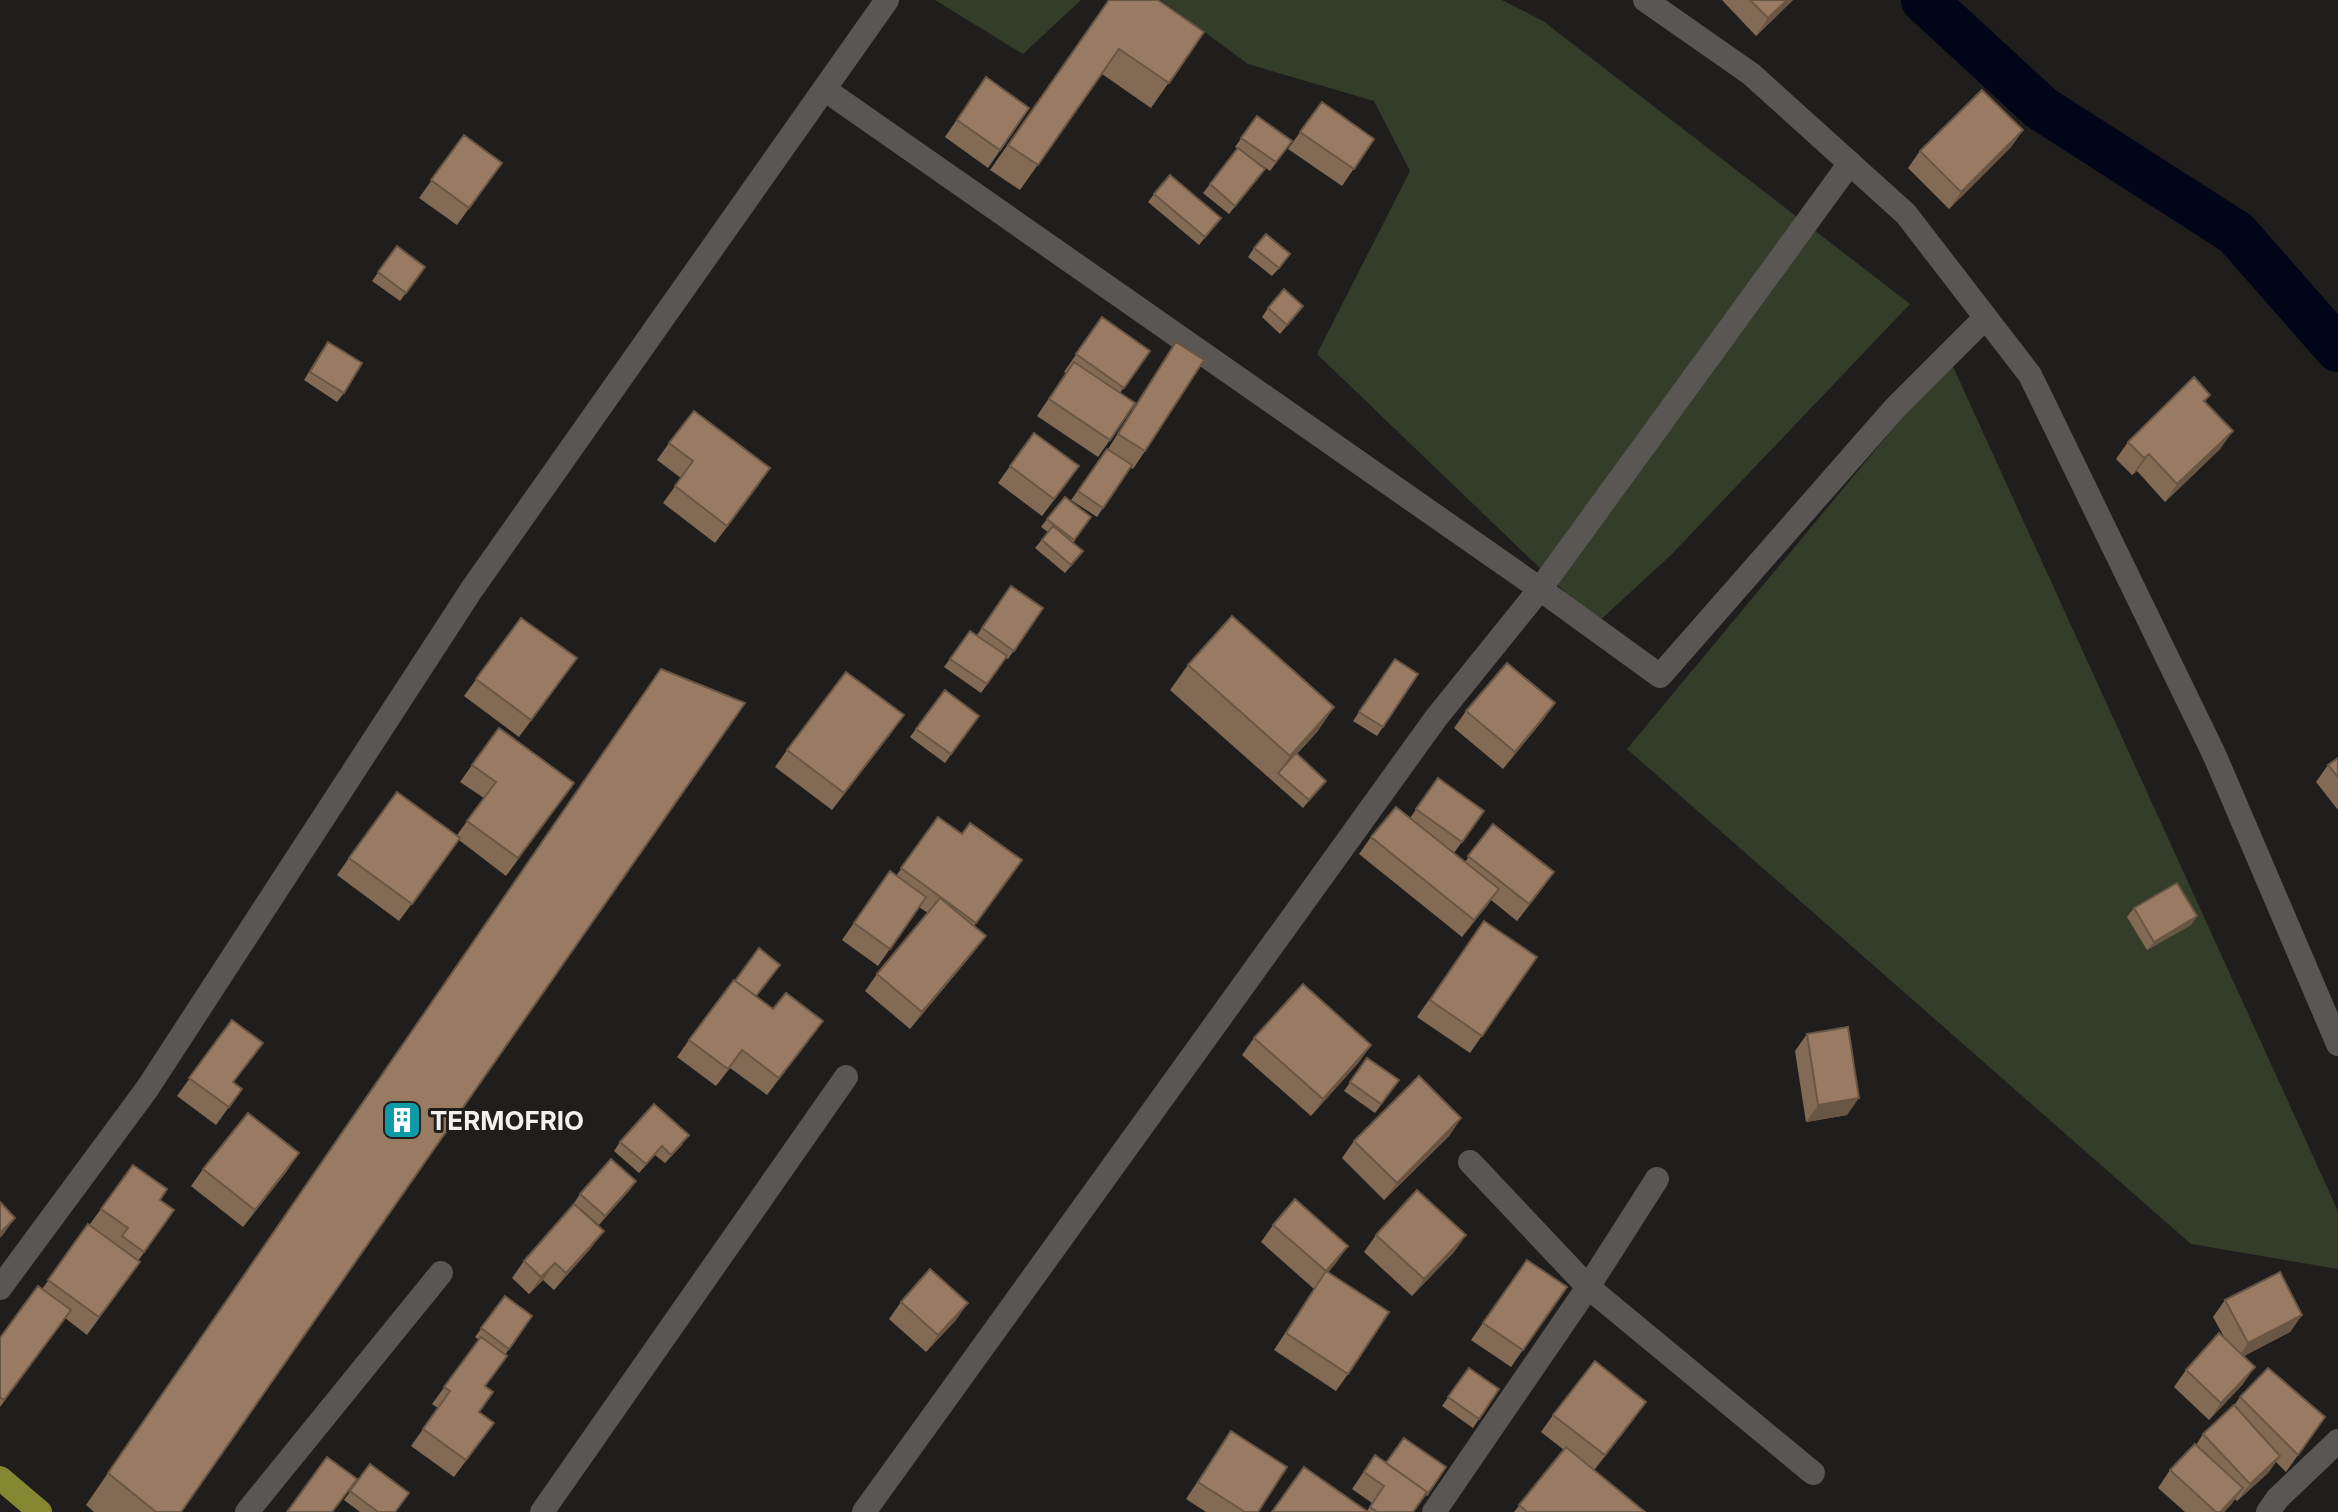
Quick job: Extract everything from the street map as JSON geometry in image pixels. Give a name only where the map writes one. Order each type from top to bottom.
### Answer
[{"type":"main road","points":[[0,1478],[40,1512]]},
{"type":"street","points":[[0,1288],[147,1089],[472,589],[887,0]]},
{"type":"street","points":[[1645,0],[1751,74],[1906,214],[2030,375],[2207,740],[2338,1044]]},
{"type":"street","points":[[824,89],[1660,676],[1895,408],[1985,318]]},
{"type":"street","points":[[864,1512],[1436,718],[1540,589],[1850,163]]},
{"type":"street","points":[[542,1512],[846,1077]]},
{"type":"street","points":[[1470,1162],[1588,1287],[1813,1473]]},
{"type":"street","points":[[1434,1512],[1588,1287],[1657,1179]]},
{"type":"street","points":[[247,1512],[441,1273]]},
{"type":"street","points":[[2268,1512],[2278,1498],[2338,1441]]},
{"type":"green space","points":[[935,0],[1081,0],[1023,54]]},
{"type":"green space","points":[[1161,0],[1502,0],[1543,21],[1910,304],[1671,555],[1597,623],[1317,354],[1410,171],[1374,101],[1248,64]]},
{"type":"green space","points":[[1950,360],[2338,1211],[2338,1269],[2191,1244],[1627,749]]},
{"type":"building","points":[[1109,0],[1158,0],[1204,32],[1169,83],[1119,49],[1038,165],[1008,145]]},
{"type":"building","points":[[1750,0],[1787,0],[1768,18]]},
{"type":"building","points":[[986,77],[1029,108],[1000,150],[957,120]]},
{"type":"building","points":[[1982,90],[2023,130],[1961,192],[1920,151]]},
{"type":"building","points":[[1322,102],[1374,139],[1354,169],[1300,132]]},
{"type":"building","points":[[1257,116],[1292,141],[1276,162],[1241,138]]},
{"type":"building","points":[[464,135],[502,163],[469,208],[431,180]]},
{"type":"building","points":[[1238,148],[1265,169],[1235,206],[1210,184]]},
{"type":"building","points":[[1170,175],[1221,218],[1205,237],[1154,194]]},
{"type":"building","points":[[1266,234],[1290,254],[1279,268],[1254,248]]},
{"type":"building","points":[[397,246],[425,267],[406,293],[378,272]]},
{"type":"building","points":[[1284,289],[1303,306],[1287,325],[1268,308]]},
{"type":"building","points":[[1102,317],[1150,351],[1124,388],[1076,354]]},
{"type":"building","points":[[328,342],[362,363],[344,393],[310,372]]},
{"type":"building","points":[[1176,342],[1204,360],[1145,451],[1118,434]]},
{"type":"building","points":[[1074,362],[1135,403],[1110,440],[1049,399]]},
{"type":"building","points":[[2194,377],[2210,395],[2204,401],[2233,431],[2177,484],[2149,454],[2144,458],[2128,442]]},
{"type":"building","points":[[694,411],[770,468],[727,526],[675,486],[693,461],[669,443]]},
{"type":"building","points":[[1034,433],[1079,466],[1054,499],[1010,466]]},
{"type":"building","points":[[1107,449],[1132,465],[1103,508],[1078,491]]},
{"type":"building","points":[[1065,497],[1091,517],[1074,540],[1047,519]]},
{"type":"building","points":[[1053,526],[1083,551],[1071,565],[1042,540]]},
{"type":"building","points":[[1011,586],[1043,608],[1014,651],[982,628]]},
{"type":"building","points":[[1232,616],[1334,707],[1290,756],[1188,665]]},
{"type":"building","points":[[521,618],[577,658],[531,720],[476,679]]},
{"type":"building","points":[[970,631],[1007,656],[987,684],[950,659]]},
{"type":"building","points":[[1395,659],[1418,674],[1383,727],[1359,712]]},
{"type":"building","points":[[1507,663],[1555,703],[1515,752],[1466,711]]},
{"type":"building","name":"TERMOFRIO","points":[[661,669],[745,703],[181,1512],[156,1512],[108,1473]]},
{"type":"building","points":[[846,672],[904,715],[844,793],[787,750]]},
{"type":"building","points":[[945,690],[979,716],[951,754],[916,729]]},
{"type":"building","points":[[499,728],[574,783],[518,858],[467,821],[496,782],[472,765]]},
{"type":"building","points":[[1296,753],[1326,781],[1309,800],[1278,773]]},
{"type":"building","points":[[2338,758],[2338,777],[2328,765]]},
{"type":"building","points":[[1438,778],[1484,811],[1462,842],[1416,809]]},
{"type":"building","points":[[397,792],[460,838],[412,904],[349,858]]},
{"type":"building","points":[[1396,807],[1499,889],[1474,920],[1371,837]]},
{"type":"building","points":[[938,817],[962,834],[970,823],[1022,860],[976,923],[901,868]]},
{"type":"building","points":[[1493,824],[1554,872],[1529,904],[1468,856]]},
{"type":"building","points":[[890,871],[926,897],[890,949],[854,923]]},
{"type":"building","points":[[2177,883],[2197,916],[2154,942],[2134,908]]},
{"type":"building","points":[[940,898],[986,936],[922,1012],[877,974]]},
{"type":"building","points":[[1484,921],[1537,957],[1482,1036],[1430,1000]]},
{"type":"building","points":[[759,948],[780,965],[756,996],[735,981]]},
{"type":"building","points":[[734,980],[773,1009],[786,993],[823,1021],[779,1078],[742,1050],[728,1069],[689,1040]]},
{"type":"building","points":[[1303,984],[1371,1045],[1323,1099],[1254,1038]]},
{"type":"building","points":[[232,1020],[263,1043],[233,1082],[242,1089],[229,1107],[189,1078]]},
{"type":"building","points":[[1848,1027],[1859,1098],[1818,1105],[1807,1034]]},
{"type":"building","points":[[1367,1058],[1399,1080],[1381,1104],[1350,1082]]},
{"type":"building","points":[[1419,1076],[1461,1118],[1397,1183],[1354,1141]]},
{"type":"building","points":[[654,1104],[689,1135],[671,1155],[662,1146],[646,1164],[620,1142]]},
{"type":"building","points":[[248,1113],[299,1153],[255,1210],[203,1169]]},
{"type":"building","points":[[611,1159],[636,1181],[605,1216],[580,1194]]},
{"type":"building","points":[[133,1165],[167,1189],[160,1200],[174,1210],[144,1252],[122,1236],[128,1228],[101,1209]]},
{"type":"building","points":[[1417,1190],[1466,1235],[1424,1279],[1376,1235]]},
{"type":"building","points":[[1295,1199],[1348,1246],[1326,1271],[1273,1225]]},
{"type":"building","points":[[0,1202],[15,1218],[0,1233]]},
{"type":"building","points":[[574,1204],[604,1231],[566,1273],[555,1263],[541,1277],[524,1261]]},
{"type":"building","points":[[88,1224],[140,1262],[99,1317],[48,1280]]},
{"type":"building","points":[[1527,1260],[1567,1287],[1523,1350],[1483,1323]]},
{"type":"building","points":[[930,1269],[968,1303],[938,1335],[901,1302]]},
{"type":"building","points":[[1326,1271],[1389,1312],[1348,1374],[1286,1333]]},
{"type":"building","points":[[2280,1272],[2302,1315],[2248,1343],[2225,1300]]},
{"type":"building","points":[[38,1286],[71,1310],[4,1400],[0,1397],[0,1338]]},
{"type":"building","points":[[505,1296],[532,1316],[509,1349],[481,1328]]},
{"type":"building","points":[[2219,1333],[2255,1367],[2221,1403],[2186,1370]]},
{"type":"building","points":[[481,1337],[507,1356],[485,1386],[493,1392],[479,1412],[494,1423],[466,1460],[423,1429],[450,1391],[444,1387]]},
{"type":"building","points":[[1595,1361],[1646,1402],[1605,1455],[1553,1415]]},
{"type":"building","points":[[1469,1368],[1499,1389],[1479,1419],[1448,1397]]},
{"type":"building","points":[[2268,1368],[2325,1417],[2298,1455],[2240,1397]]},
{"type":"building","points":[[2234,1405],[2280,1456],[2250,1484],[2203,1434]]},
{"type":"building","points":[[1231,1431],[1287,1467],[1258,1512],[1245,1512],[1198,1482]]},
{"type":"building","points":[[1404,1438],[1446,1467],[1427,1495],[1386,1463]]},
{"type":"building","points":[[2195,1444],[2243,1488],[2220,1512],[2216,1512],[2170,1470]]},
{"type":"building","points":[[1566,1447],[1645,1512],[1527,1512],[1519,1505]]},
{"type":"building","points":[[1375,1455],[1427,1492],[1413,1512],[1377,1512],[1370,1507],[1384,1486],[1364,1472]]},
{"type":"building","points":[[327,1457],[357,1479],[332,1512],[287,1512]]},
{"type":"building","points":[[370,1464],[409,1493],[395,1512],[378,1512],[350,1491]]},
{"type":"building","points":[[1304,1467],[1368,1512],[1272,1512]]},
{"type":"waterway","points":[[1924,0],[2041,108],[2236,233],[2338,349]]},
{"type":"place","name":"TERMOFRIO","points":[[402,1120]]}]
